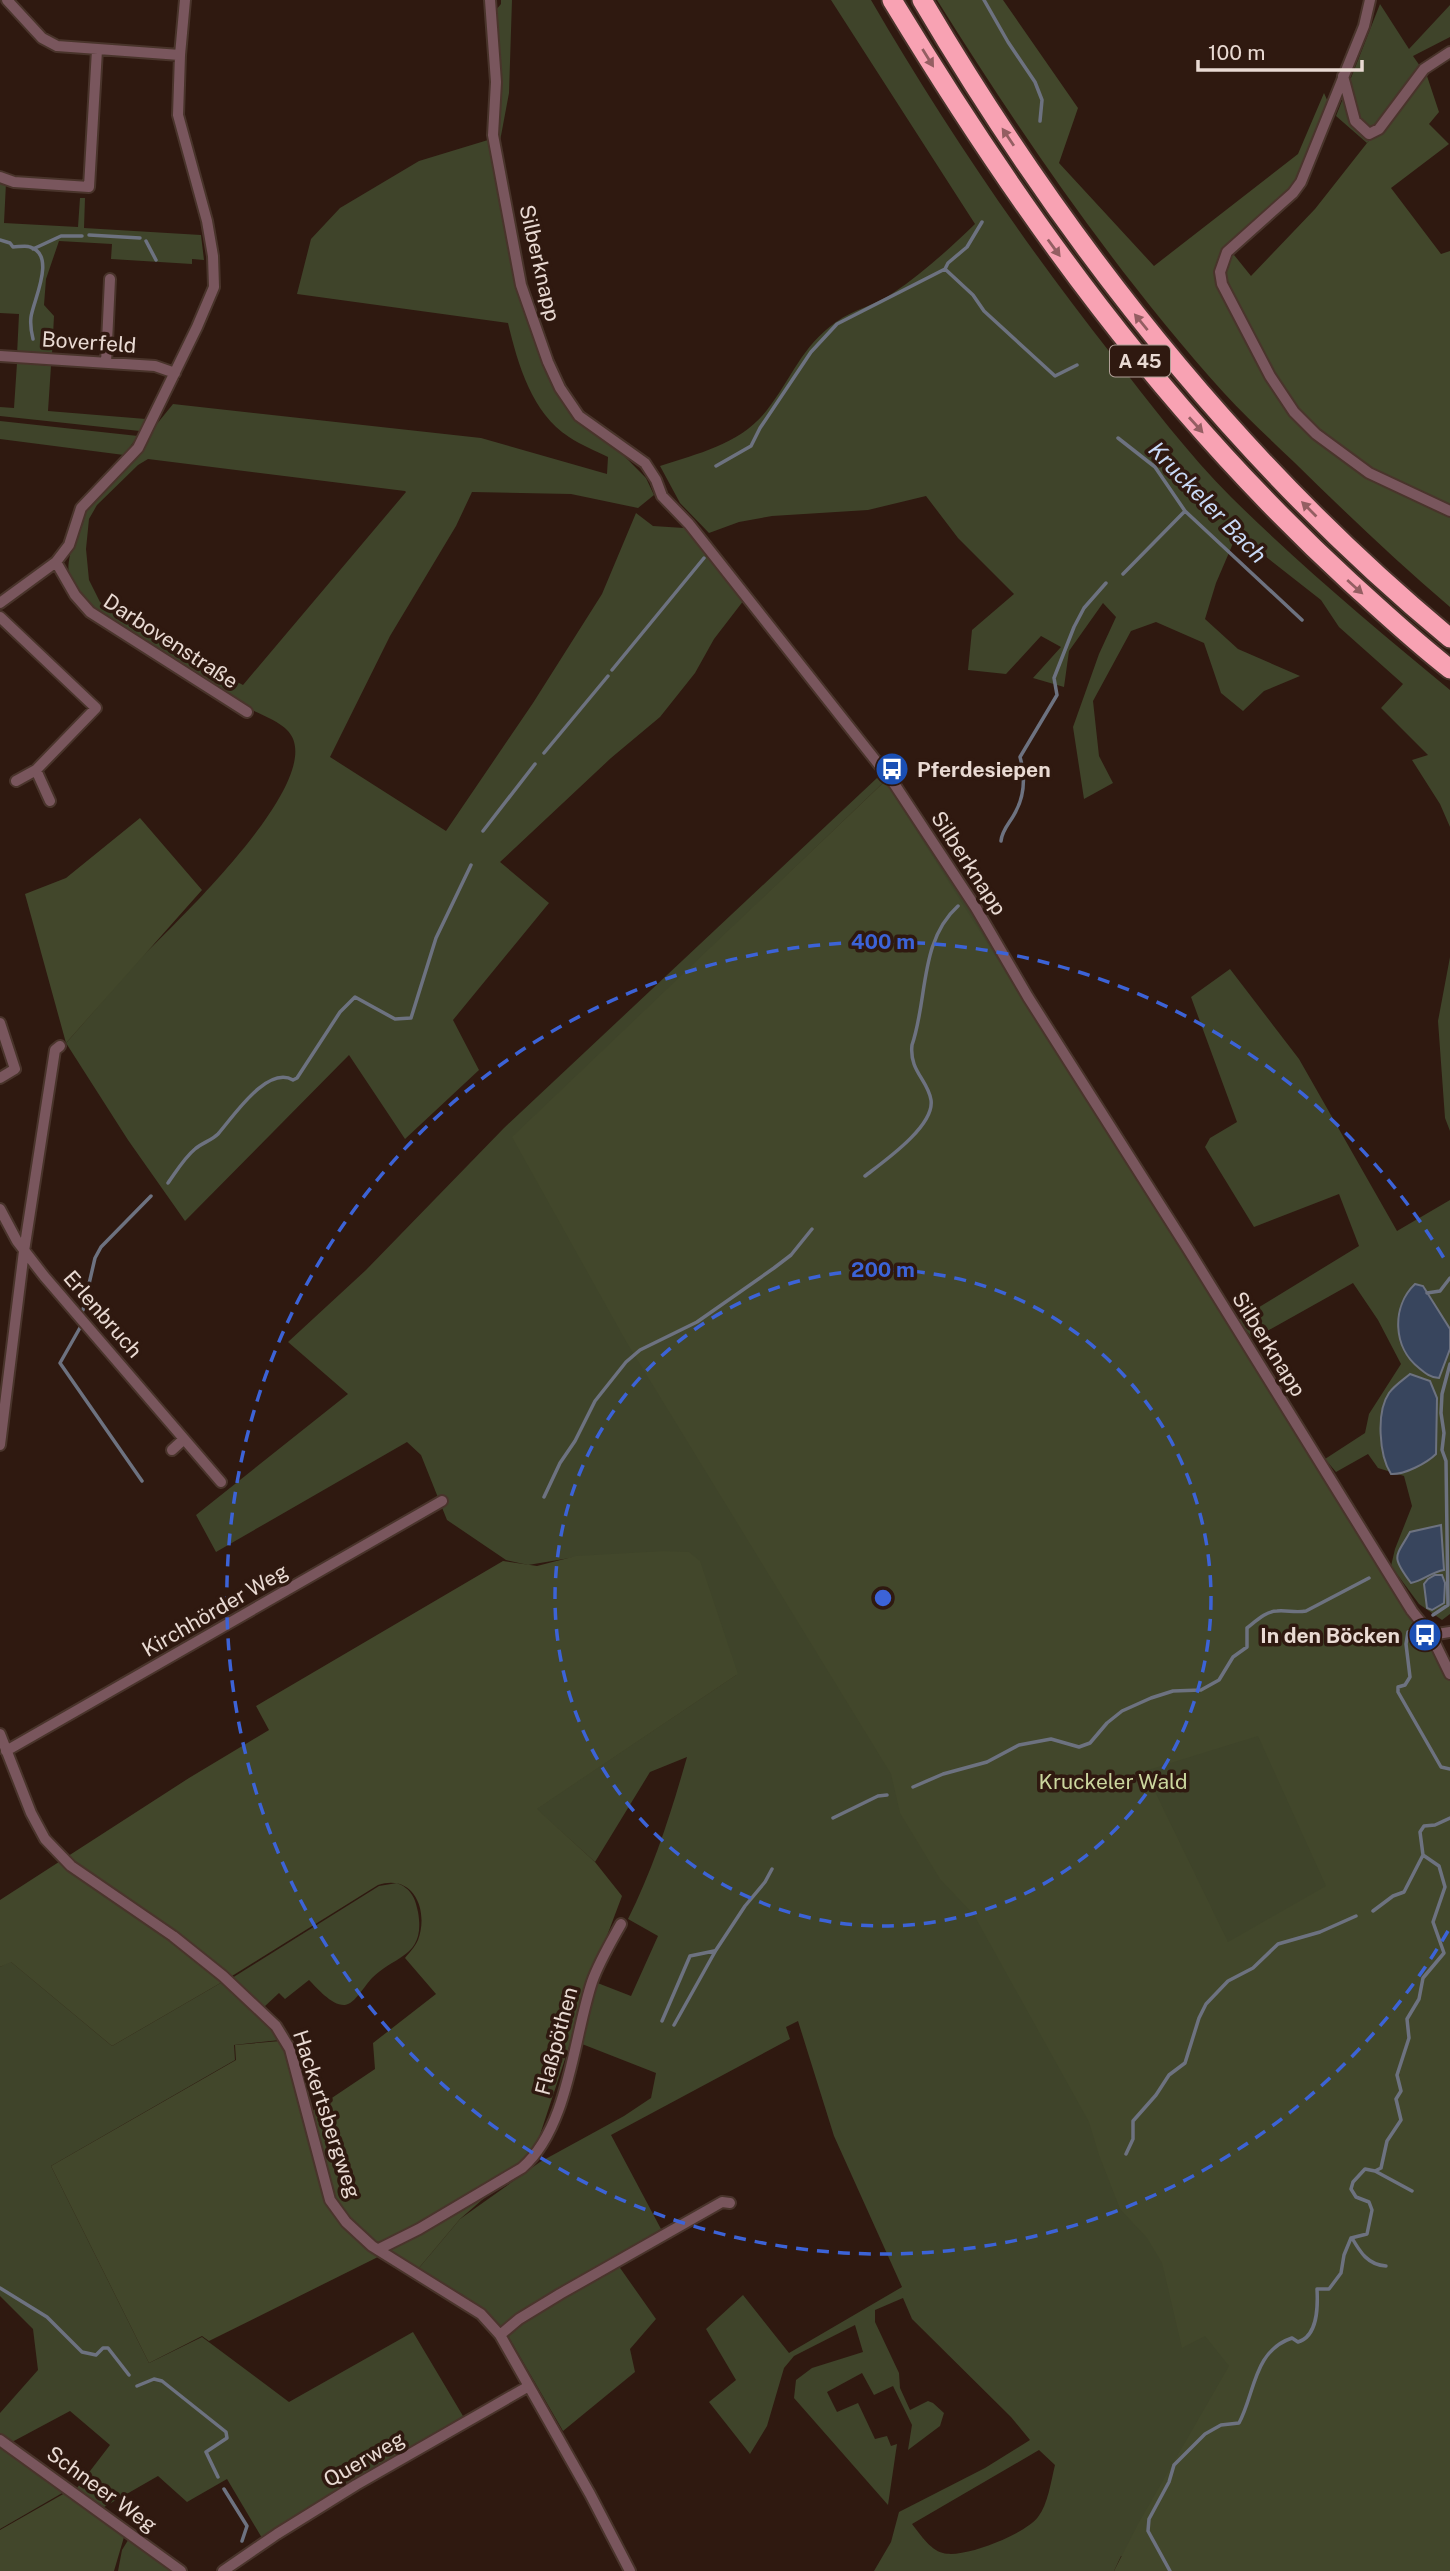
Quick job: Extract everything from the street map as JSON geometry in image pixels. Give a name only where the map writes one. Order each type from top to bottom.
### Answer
[{"type":"highway","name":"A 45","points":[[892,0],[1014,192],[1098,309],[1144,365],[1226,458],[1298,533],[1382,611],[1450,669]]},
{"type":"highway","name":"A 45","points":[[922,0],[983,100],[1037,181],[1115,290],[1160,346],[1237,435],[1304,505],[1450,638]]},
{"type":"street","points":[[0,5],[6,0],[42,38],[58,46],[180,55]]},
{"type":"street","points":[[0,603],[56,562],[69,545],[81,508],[138,448],[214,287],[213,256],[207,221],[178,114],[185,0]]},
{"type":"street","name":"Silberknapp","points":[[490,0],[496,82],[493,135],[521,285],[560,388],[579,416],[645,463],[662,496],[689,524],[887,772],[976,908],[1028,998],[1188,1249],[1412,1611],[1431,1635],[1450,1674]]},
{"type":"street","points":[[1370,0],[1364,26],[1301,182],[1227,252],[1220,272],[1222,284],[1270,376],[1294,412],[1316,435],[1370,473],[1450,511]]},
{"type":"street","points":[[0,177],[14,182],[89,187],[97,50]]},
{"type":"street","points":[[1343,76],[1355,121],[1369,134],[1379,130],[1424,69],[1450,52]]},
{"type":"street","points":[[106,363],[110,279]]},
{"type":"street","name":"Boverfeld","points":[[0,356],[155,366],[175,373]]},
{"type":"street","name":"Darbovenstraße","points":[[56,562],[75,595],[90,612],[247,712]]},
{"type":"street","points":[[0,617],[96,708],[36,770],[16,781]]},
{"type":"street","points":[[36,770],[50,801]]},
{"type":"street","points":[[0,1023],[15,1069],[0,1077]]},
{"type":"street","points":[[0,1445],[24,1251],[58,1048]]},
{"type":"street","name":"Erlenbruch","points":[[0,1209],[24,1251],[222,1482]]},
{"type":"street","points":[[172,1450],[184,1439]]},
{"type":"street","name":"Kirchhörder Weg","points":[[6,1751],[442,1502]]},
{"type":"street","points":[[1431,1635],[1450,1632]]},
{"type":"street","name":"Hackertsbergweg","points":[[0,1734],[18,1784],[46,1839],[71,1867],[173,1936],[223,1976],[276,2026],[290,2049],[330,2200],[360,2238],[481,2314],[500,2335],[631,2571]]},
{"type":"street","name":"Flaßpöthen","points":[[379,2249],[419,2229],[536,2157],[574,2062],[593,1980],[621,1924]]},
{"type":"street","points":[[500,2335],[519,2319],[605,2268],[722,2202],[730,2203]]},
{"type":"street","name":"Querweg","points":[[223,2571],[277,2533],[529,2386]]},
{"type":"street","name":"Schneer Weg","points":[[0,2440],[181,2571]]},
{"type":"street","points":[[619,2571],[631,2571]]},
{"type":"green space","points":[[501,0],[512,0],[509,93],[500,141],[495,11]]},
{"type":"green space","points":[[831,0],[871,0],[955,137],[1016,226],[1112,355],[1200,463],[1284,548],[1450,690],[1450,827],[1440,804],[1412,760],[1428,755],[1381,708],[1403,684],[1339,627],[1321,600],[1237,534],[1216,583],[1205,619],[1238,649],[1300,676],[1264,691],[1243,711],[1221,693],[1204,643],[1156,622],[1131,631],[1093,701],[1099,756],[1113,783],[1084,799],[1073,727],[1099,654],[1116,617],[1103,603],[1069,651],[1064,687],[1033,678],[1061,647],[1041,636],[1006,674],[968,670],[972,630],[1014,594],[958,538],[926,496],[868,510],[772,516],[739,522],[709,533],[680,503],[660,466],[718,446],[757,422],[805,352],[824,332],[836,322],[904,285],[975,224]]},
{"type":"green space","points":[[937,0],[1003,0],[1078,108],[1059,163],[1154,266],[1298,154],[1324,93],[1328,102],[1298,181],[1226,245],[1251,276],[1315,209],[1367,143],[1427,76],[1439,112],[1429,124],[1449,144],[1391,188],[1441,254],[1450,251],[1450,607],[1371,536],[1259,428],[1184,347],[1108,252],[1037,153]]},
{"type":"green space","points":[[1380,4],[1409,49],[1450,5],[1450,37],[1413,56],[1427,76],[1367,143],[1336,116]]},
{"type":"green space","points":[[488,140],[517,284],[543,365],[556,387],[646,478],[654,495],[638,508],[571,494],[472,492],[456,526],[390,636],[330,757],[446,831],[533,703],[602,594],[636,513],[653,526],[684,528],[744,600],[714,639],[695,673],[660,717],[611,758],[500,862],[549,903],[453,1020],[479,1070],[405,1139],[349,1055],[185,1221],[128,1140],[66,1043],[242,850],[269,815],[288,782],[295,753],[288,731],[279,724],[246,707],[94,611],[82,599],[69,574],[72,548],[79,526],[92,501],[115,481],[143,450],[156,425],[173,404],[481,438],[607,474],[608,457],[569,437],[545,415],[528,387],[508,323],[297,294],[311,239],[340,208],[419,161]],"holes":[[[148,459],[405,491],[243,685],[172,648],[100,602],[89,580],[86,549],[89,519],[97,505],[138,465]]]},
{"type":"green space","points":[[0,181],[6,183],[4,223],[78,227],[80,198],[85,198],[84,228],[201,235],[204,260],[192,259],[192,264],[111,259],[112,244],[59,241],[46,279],[44,305],[54,316],[52,354],[21,352],[17,355],[19,314],[0,313]]},
{"type":"green space","points":[[17,363],[51,366],[48,411],[146,419],[140,431],[0,416],[0,407],[14,408]]},
{"type":"green space","points":[[0,421],[138,436],[124,455],[0,439]]},
{"type":"green space","name":"Kruckeler Wald","points":[[877,778],[885,781],[732,928],[889,782],[976,918],[1023,1002],[1330,1486],[1450,2571],[1121,2556],[1114,2571],[874,2571],[891,2542],[899,2512],[985,2468],[1030,2440],[1011,2417],[912,2319],[903,2298],[875,2310],[875,2322],[899,2373],[900,2388],[910,2410],[928,2401],[933,2403],[944,2413],[940,2426],[908,2450],[912,2425],[893,2386],[874,2395],[862,2373],[827,2392],[837,2412],[858,2403],[875,2439],[887,2436],[891,2446],[897,2444],[888,2505],[794,2398],[796,2380],[812,2368],[863,2352],[855,2325],[794,2356],[784,2368],[767,2426],[750,2454],[709,2402],[736,2380],[706,2329],[743,2295],[789,2353],[902,2287],[834,2136],[798,2021],[786,2027],[790,2039],[611,2135],[661,2229],[501,2327],[463,2295],[418,2269],[460,2219],[540,2162],[624,2116],[651,2098],[656,2073],[582,2044],[595,1982],[631,1996],[658,1936],[628,1919],[661,1840],[687,1757],[650,1772],[595,1862],[536,1809],[736,1675],[582,1556],[528,1565],[506,1560],[447,1520],[421,1455],[407,1442],[216,1552],[196,1515],[348,1394],[288,1342],[366,1270],[504,1128]],"holes":[[[1039,2450],[1055,2465],[1047,2499],[1038,2517],[1021,2531],[993,2544],[965,2552],[943,2553],[930,2545],[912,2524]]]},
{"type":"green space","name":"Kruckeler Wald","points":[[885,781],[1450,1676],[1450,2571],[1114,2571],[1229,2366],[1205,2336],[1182,2348],[1162,2263],[1147,2238],[1120,2209],[1089,2122],[974,1915],[940,1879],[900,1813],[891,1774],[627,1343],[512,1137]],"holes":[[[1258,1736],[1326,1886],[1228,1942],[1145,1771]]]},
{"type":"green space","points":[[140,818],[202,890],[66,1043],[25,894],[66,878]]},
{"type":"green space","points":[[1450,957],[1450,1131],[1445,1118],[1438,1021]]},
{"type":"green space","points":[[1230,969],[1299,1059],[1397,1231],[1450,1200],[1450,1614],[1442,1620],[1419,1604],[1391,1566],[1412,1506],[1404,1476],[1378,1468],[1368,1454],[1336,1472],[1325,1459],[1365,1433],[1369,1414],[1401,1364],[1378,1320],[1353,1283],[1253,1339],[1238,1320],[1359,1246],[1339,1194],[1254,1227],[1205,1147],[1210,1138],[1237,1122],[1191,997]]},
{"type":"green space","points":[[689,1552],[700,1561],[738,1674],[537,1809],[595,1862],[622,1896],[596,1965],[533,2156],[460,2219],[418,2269],[388,2252],[209,2341],[202,2336],[149,2363],[51,2166],[236,2060],[235,2045],[280,2041],[286,2051],[305,2116],[375,2069],[373,2043],[436,1994],[405,1958],[418,1940],[421,1929],[420,1907],[416,1897],[401,1884],[378,1885],[224,1981],[112,2046],[11,1962],[0,1967],[0,1900],[189,1778],[269,1730],[256,1706],[503,1561],[537,1566],[576,1556]]},
{"type":"green space","points":[[397,1883],[412,1894],[415,1902],[419,1927],[417,1938],[407,1953],[381,1970],[349,2004],[340,2005],[330,2000],[309,1980],[285,1999],[279,1993],[264,2007],[232,1978],[379,1886]]},
{"type":"green space","points":[[10,1961],[112,2046],[224,1981],[271,2027],[280,2040],[234,2045],[235,2060],[51,2166],[149,2363],[202,2337],[289,2402],[413,2332],[463,2416],[262,2538],[227,2479],[187,2502],[158,2476],[104,2507],[77,2488],[110,2445],[70,2411],[12,2442],[0,2433],[0,2413],[38,2370],[33,2329],[0,2296],[0,1967]]},
{"type":"green space","points":[[618,2265],[656,2319],[630,2349],[635,2372],[563,2431],[508,2336],[522,2320]]},
{"type":"green space","points":[[0,2445],[64,2492],[0,2529]]},
{"type":"green space","points":[[65,2493],[124,2537],[114,2571],[0,2571],[0,2530]]},
{"type":"green space","points":[[130,2537],[173,2571],[118,2571],[122,2550]]},
{"type":"water","points":[[1415,1284],[1423,1286],[1450,1329],[1450,1349],[1439,1378],[1426,1373],[1410,1360],[1400,1339],[1398,1327],[1402,1304]]},
{"type":"water","points":[[1410,1374],[1430,1381],[1437,1398],[1436,1454],[1415,1468],[1391,1474],[1382,1445],[1382,1411],[1389,1393]]},
{"type":"water","points":[[1441,1525],[1444,1570],[1411,1583],[1398,1561],[1401,1547],[1410,1532]]},
{"type":"water","points":[[1435,1575],[1442,1575],[1445,1583],[1444,1603],[1432,1610],[1427,1608],[1424,1584]]},
{"type":"waterway","name":"Kruckeler Bach","points":[[984,0],[1035,82],[1042,100],[1040,121]]},
{"type":"waterway","name":"Kruckeler Bach","points":[[982,222],[967,247],[948,263],[945,269],[973,295],[984,311],[1055,376],[1077,365]]},
{"type":"waterway","points":[[89,235],[140,238]]},
{"type":"waterway","points":[[33,249],[61,236],[82,236]]},
{"type":"waterway","points":[[0,240],[13,247],[30,247],[38,252],[42,259],[41,279],[31,317],[33,339]]},
{"type":"waterway","points":[[146,241],[156,260]]},
{"type":"waterway","points":[[716,466],[751,446],[811,352],[837,324],[945,269]]},
{"type":"waterway","name":"Kruckeler Bach","points":[[1118,438],[1155,467],[1185,511],[1302,620]]},
{"type":"waterway","points":[[1123,574],[1185,511]]},
{"type":"waterway","points":[[612,670],[704,558]]},
{"type":"waterway","points":[[1001,841],[1023,791],[1020,757],[1057,695],[1054,678],[1074,627],[1084,608],[1106,583]]},
{"type":"waterway","points":[[544,753],[608,676]]},
{"type":"waterway","points":[[483,831],[535,764]]},
{"type":"waterway","points":[[168,1183],[191,1153],[218,1134],[241,1105],[262,1086],[283,1077],[293,1080],[297,1078],[340,1012],[355,997],[395,1019],[411,1018],[436,938],[471,865]]},
{"type":"waterway","points":[[865,1176],[917,1132],[930,1110],[931,1100],[913,1062],[912,1045],[931,953],[945,920],[958,906]]},
{"type":"waterway","points":[[83,1310],[95,1258],[101,1247],[151,1196]]},
{"type":"waterway","points":[[544,1497],[595,1401],[626,1362],[640,1350],[697,1322],[774,1268],[791,1255],[812,1229]]},
{"type":"waterway","points":[[1427,1293],[1440,1291],[1450,1278]]},
{"type":"waterway","points":[[81,1326],[60,1363],[142,1481]]},
{"type":"waterway","name":"Kruckeler Bach","points":[[1433,1615],[1448,1605],[1446,1461],[1442,1450],[1444,1433],[1441,1413],[1442,1394],[1450,1364]]},
{"type":"waterway","points":[[913,1787],[943,1774],[987,1762],[1019,1745],[1051,1739],[1079,1747],[1090,1743],[1107,1723],[1122,1711],[1173,1691],[1201,1690],[1219,1680],[1233,1657],[1247,1647],[1247,1628],[1265,1615],[1273,1611],[1306,1611],[1369,1578]]},
{"type":"waterway","name":"Kruckeler Bach","points":[[1416,1630],[1408,1632],[1406,1644],[1410,1677],[1405,1685],[1398,1687],[1398,1692],[1441,1767],[1450,1769]]},
{"type":"waterway","points":[[833,1818],[878,1796],[887,1795]]},
{"type":"waterway","name":"Kruckeler Bach","points":[[1170,2571],[1148,2531],[1149,2519],[1169,2482],[1174,2465],[1205,2434],[1221,2425],[1239,2423],[1262,2363],[1279,2344],[1292,2338],[1298,2342],[1310,2334],[1317,2312],[1317,2289],[1329,2289],[1341,2273],[1351,2238],[1367,2234],[1372,2210],[1369,2202],[1356,2197],[1351,2189],[1353,2182],[1365,2169],[1375,2171],[1381,2168],[1387,2141],[1401,2120],[1396,2099],[1401,2091],[1397,2075],[1409,2038],[1407,2019],[1419,1999],[1423,1978],[1444,1953],[1433,1922],[1445,1887],[1439,1866],[1423,1855],[1420,1832],[1424,1826],[1435,1825],[1450,1818]]},
{"type":"waterway","points":[[1373,1911],[1393,1896],[1404,1892],[1423,1855]]},
{"type":"waterway","points":[[674,2025],[716,1950],[772,1869]]},
{"type":"waterway","points":[[1126,2154],[1133,2139],[1133,2121],[1169,2075],[1185,2063],[1206,2004],[1228,1981],[1253,1968],[1278,1944],[1320,1932],[1356,1916]]},
{"type":"waterway","points":[[662,2021],[690,1956],[714,1951]]},
{"type":"waterway","points":[[1375,2171],[1412,2191]]},
{"type":"waterway","points":[[1352,2238],[1369,2260],[1386,2266]]},
{"type":"waterway","points":[[0,2288],[47,2317],[82,2352],[96,2355],[103,2348],[108,2348],[129,2375]]},
{"type":"waterway","points":[[137,2386],[154,2379],[162,2381],[226,2432],[227,2438],[206,2452],[218,2477]]},
{"type":"waterway","points":[[224,2489],[247,2526],[242,2541]]},
{"type":"place","name":"Pferdesiepen","points":[[892,769]]},
{"type":"place","name":"In den Böcken","points":[[1425,1635]]}]
